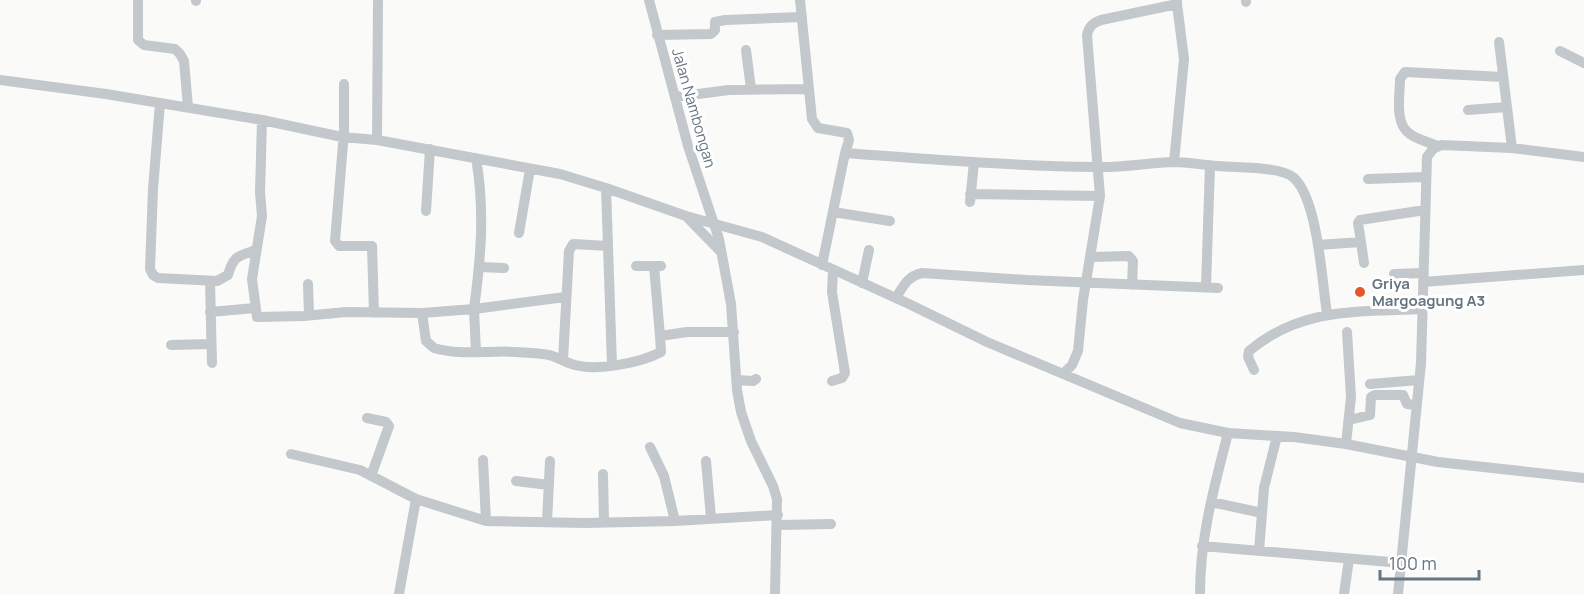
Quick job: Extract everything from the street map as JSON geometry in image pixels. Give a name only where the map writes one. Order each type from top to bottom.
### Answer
[{"type":"street","points":[[138,0],[138,40],[144,45],[175,49],[180,54],[184,61],[188,108]]},
{"type":"street","points":[[377,140],[378,0]]},
{"type":"street","name":"Jalan Nambongan","points":[[649,0],[688,147],[714,223],[721,252],[731,304],[736,380],[746,429],[777,498],[776,594]]},
{"type":"street","points":[[800,0],[813,123],[818,128],[847,133],[849,140],[822,265]]},
{"type":"street","points":[[1067,373],[1078,351],[1083,300],[1100,196],[1087,35],[1091,24],[1177,2],[1184,59],[1174,162]]},
{"type":"street","points":[[657,35],[713,34],[715,21],[802,17]]},
{"type":"street","points":[[1499,42],[1512,148]]},
{"type":"street","points":[[746,50],[751,89]]},
{"type":"street","points":[[1560,51],[1584,63]]},
{"type":"street","points":[[1503,77],[1405,72],[1402,75],[1399,114],[1403,125],[1408,134],[1437,146],[1512,148],[1584,157]]},
{"type":"street","points":[[0,80],[62,87],[262,120],[342,137],[377,140],[560,174],[686,216],[762,237],[987,342],[1067,373],[1180,423],[1228,433],[1277,435],[1346,444],[1438,462],[1584,478]]},
{"type":"street","points":[[344,84],[335,241],[339,246],[372,246],[374,313]]},
{"type":"street","points":[[675,97],[751,89],[809,89]]},
{"type":"street","points":[[160,103],[153,189],[150,269],[153,275],[158,278],[217,281],[228,275],[232,262],[239,256],[256,250]]},
{"type":"street","points":[[1468,110],[1507,107]]},
{"type":"street","points":[[262,120],[260,192],[262,216],[252,279],[257,317],[346,312],[422,313],[474,309],[565,297]]},
{"type":"street","points":[[1398,594],[1419,380],[1427,157],[1437,146]]},
{"type":"street","points":[[426,211],[430,149]]},
{"type":"street","points":[[845,153],[974,162],[1098,167],[1174,162],[1287,174],[1294,178],[1303,190],[1309,205],[1318,245],[1327,314]]},
{"type":"street","points":[[476,158],[483,214],[474,309],[476,352]]},
{"type":"street","points":[[974,162],[970,198],[1100,196]]},
{"type":"street","points":[[1206,287],[1210,165]]},
{"type":"street","points":[[519,233],[530,169]]},
{"type":"street","points":[[1368,179],[1426,177]]},
{"type":"street","points":[[606,188],[612,365]]},
{"type":"street","points":[[1364,263],[1358,223],[1360,220],[1425,210]]},
{"type":"street","points":[[833,212],[890,220]]},
{"type":"street","points":[[686,216],[721,252]]},
{"type":"street","points":[[1318,245],[1361,242]]},
{"type":"street","points":[[563,360],[565,297],[571,245],[608,246]]},
{"type":"street","points":[[862,283],[868,250]]},
{"type":"street","points":[[1091,257],[1130,257],[1133,261],[1132,285]]},
{"type":"street","points":[[422,313],[423,332],[430,346],[438,350],[550,355],[577,366],[628,364],[661,353],[658,266],[636,266]]},
{"type":"street","points":[[479,267],[504,268]]},
{"type":"street","points":[[832,381],[842,378],[845,373],[832,292],[833,270]]},
{"type":"street","points":[[1394,274],[1423,277],[1584,270]]},
{"type":"street","points":[[896,298],[907,280],[915,274],[922,273],[1218,288]]},
{"type":"street","points":[[210,281],[212,363]]},
{"type":"street","points":[[308,284],[309,315]]},
{"type":"street","points":[[210,312],[255,308]]},
{"type":"street","points":[[1254,370],[1248,354],[1295,323],[1327,314],[1422,309]]},
{"type":"street","points":[[660,336],[687,332],[734,332]]},
{"type":"street","points":[[1346,444],[1351,387],[1347,332]]},
{"type":"street","points":[[171,345],[211,344]]},
{"type":"street","points":[[736,380],[753,381],[756,379]]},
{"type":"street","points":[[1370,384],[1419,380]]},
{"type":"street","points":[[1349,420],[1370,415],[1371,397],[1375,394],[1403,395],[1406,397],[1407,404],[1416,405]]},
{"type":"street","points":[[367,418],[386,422],[389,426],[371,476]]},
{"type":"street","points":[[1200,594],[1202,546],[1228,433]]},
{"type":"street","points":[[1259,551],[1264,488],[1277,435]]},
{"type":"street","points":[[650,447],[664,476],[675,521]]},
{"type":"street","points":[[291,454],[360,470],[416,499],[486,521],[604,522],[711,518],[831,524]]},
{"type":"street","points":[[483,460],[486,521]]},
{"type":"street","points":[[706,460],[711,518]]},
{"type":"street","points":[[547,522],[550,461]]},
{"type":"street","points":[[603,474],[604,522]]},
{"type":"street","points":[[516,481],[549,485]]},
{"type":"street","points":[[399,594],[416,499]]},
{"type":"street","points":[[1211,502],[1262,513]]},
{"type":"street","points":[[1202,546],[1402,563]]},
{"type":"street","points":[[1344,594],[1349,558]]},
{"type":"place","name":"Griya Margoagung A3","points":[[1360,292]]}]
